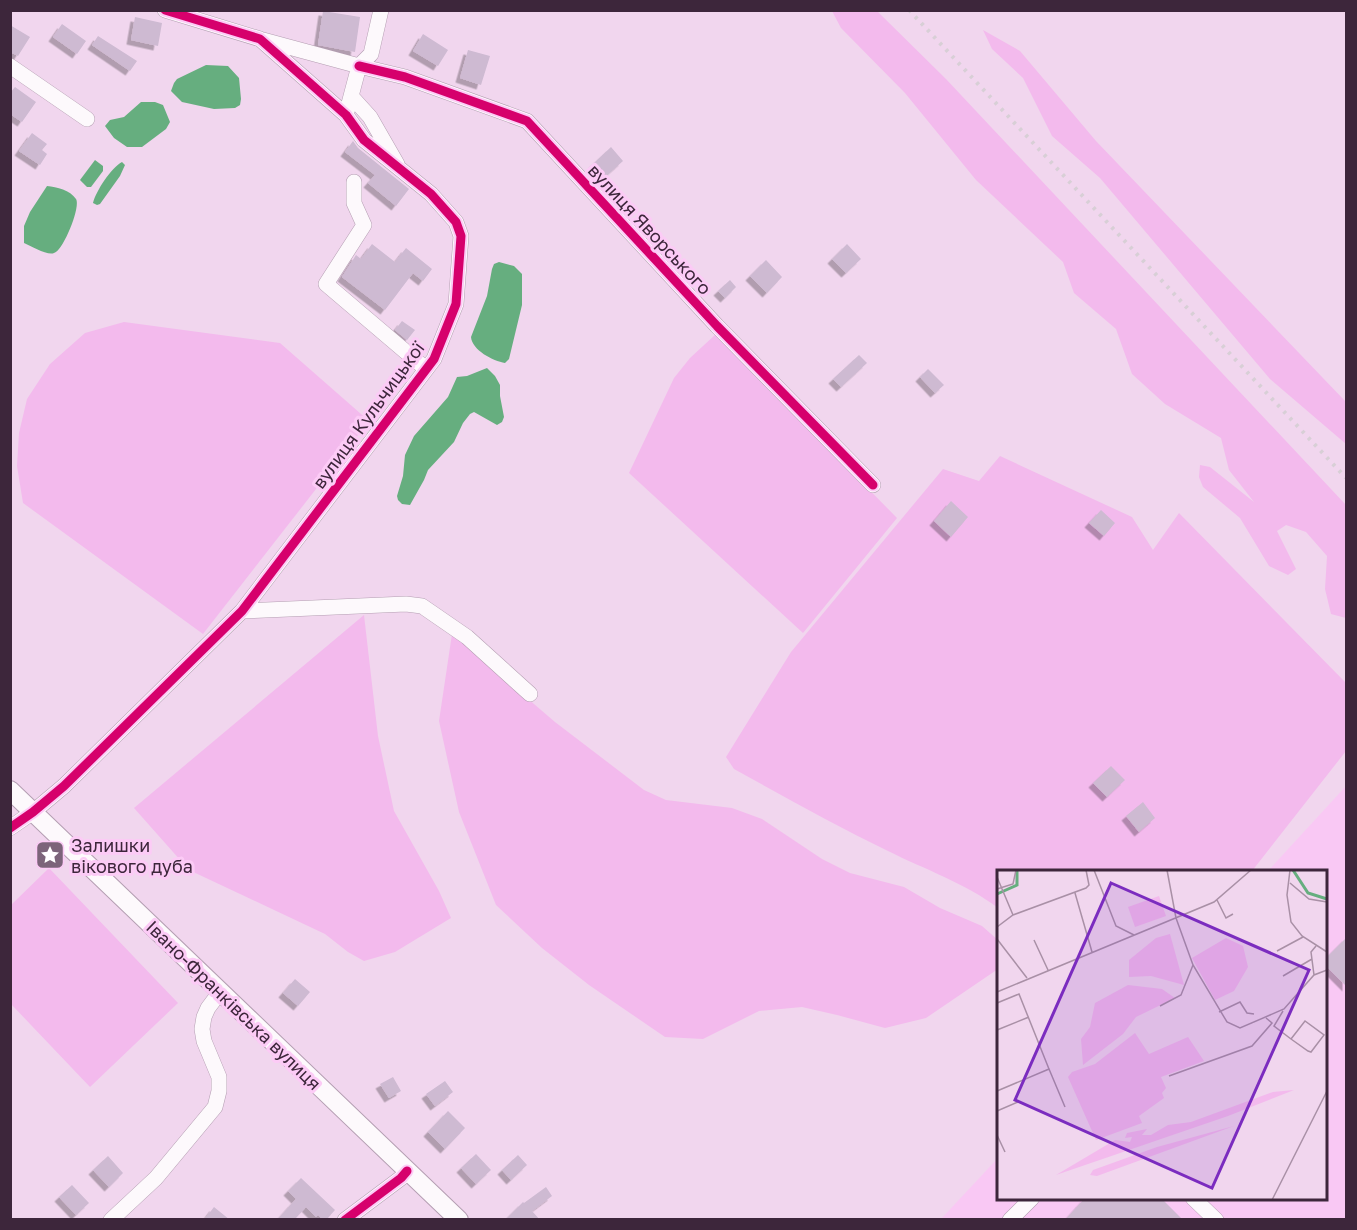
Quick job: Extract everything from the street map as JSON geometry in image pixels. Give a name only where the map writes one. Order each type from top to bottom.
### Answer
[{"type":"main road","name":"Івано-Франківська вулиця","points":[[10,790],[459,1220]]},
{"type":"street","name":"вулиця Кульчицької","points":[[10,828],[73,778],[242,611],[434,359],[456,304],[461,236],[456,222],[431,194],[364,140],[346,115],[260,39],[165,10]]},
{"type":"street","points":[[346,115],[359,66],[371,54],[381,10]]},
{"type":"street","name":"вулиця Яворського","points":[[260,39],[405,77],[527,121],[717,326],[873,485]]},
{"type":"street","points":[[10,66],[87,119]]},
{"type":"street","points":[[351,96],[370,117],[400,169]]},
{"type":"street","points":[[354,182],[354,203],[364,225],[326,284],[426,369]]},
{"type":"street","points":[[242,611],[406,604],[422,606],[466,637],[530,694]]},
{"type":"street","points":[[111,1220],[156,1178],[215,1107],[219,1091],[219,1077],[204,1041],[202,1029],[208,1008],[220,992]]},
{"type":"street","points":[[345,1220],[400,1178],[407,1170]]},
{"type":"street","points":[[1010,1220],[1030,1200]]},
{"type":"street","points":[[1195,1200],[1216,1220]]},
{"type":"shaded area","points":[[832,11],[877,11],[946,79],[1346,505],[1346,618],[1331,614],[1325,589],[1327,556],[1306,532],[1286,525],[1277,531],[1296,569],[1288,575],[1269,566],[1240,518],[1203,487],[1199,477],[1200,465],[1210,467],[1254,502],[1229,470],[1221,438],[1165,404],[1132,374],[1116,329],[1074,293],[1063,262],[976,180],[905,93],[841,28]]},
{"type":"shaded area","points":[[983,30],[1020,51],[1096,141],[1346,402],[1346,444],[1270,379],[1100,178],[1052,136],[1023,78],[992,49]]},
{"type":"shaded area","points":[[206,65],[228,66],[239,78],[240,105],[235,108],[214,109],[182,102],[171,91],[177,79]]},
{"type":"shaded area","points":[[141,102],[155,102],[163,105],[170,122],[166,129],[142,147],[127,147],[114,138],[105,126],[110,120],[124,117]]},
{"type":"shaded area","points":[[95,160],[103,166],[103,171],[91,187],[87,187],[80,180]]},
{"type":"shaded area","points":[[122,162],[125,165],[120,176],[100,204],[93,203],[104,180]]},
{"type":"shaded area","points":[[47,186],[67,191],[76,199],[77,204],[74,219],[62,245],[51,254],[24,243],[24,226]]},
{"type":"shaded area","points":[[499,262],[514,266],[522,274],[522,305],[509,359],[505,363],[484,354],[475,346],[471,337],[487,296],[492,269],[494,264]]},
{"type":"shaded area","points":[[124,322],[280,343],[369,421],[203,634],[23,503],[17,466],[19,433],[27,399],[50,364],[85,333]]},
{"type":"shaded area","points":[[716,334],[897,518],[803,633],[629,473],[674,378],[690,358]]},
{"type":"shaded area","points":[[487,368],[500,385],[504,417],[502,422],[497,425],[474,412],[470,414],[454,442],[428,470],[410,505],[402,504],[397,496],[403,476],[405,455],[414,436],[448,397],[457,377],[467,376]]},
{"type":"shaded area","points":[[1000,456],[1132,517],[1153,550],[1179,513],[1346,683],[1346,751],[1253,870],[997,870],[997,907],[959,884],[849,832],[734,769],[726,757],[791,652],[943,469],[979,481]]},
{"type":"shaded area","points":[[364,615],[378,736],[394,811],[439,891],[451,918],[395,952],[364,961],[325,934],[189,870],[134,808]]},
{"type":"shaded area","points":[[452,634],[555,722],[644,790],[666,800],[732,808],[762,819],[822,859],[850,873],[904,887],[940,908],[982,926],[997,939],[997,970],[926,1018],[885,1028],[802,1007],[759,1011],[703,1039],[665,1037],[589,985],[542,948],[496,905],[459,812],[439,721]]},
{"type":"shaded area","points":[[1346,786],[1346,1219],[940,1220],[997,1159],[997,1200],[1327,1200],[1327,870],[1269,870]]},
{"type":"shaded area","points":[[49,868],[178,1003],[90,1087],[11,1004],[11,905]]},
{"type":"building","points":[[323,11],[360,17],[355,52],[318,45]]},
{"type":"building","points":[[135,17],[162,23],[158,46],[131,40]]},
{"type":"building","points":[[62,24],[86,41],[77,54],[53,37]]},
{"type":"building","points":[[10,25],[30,37],[18,56],[10,52]]},
{"type":"building","points":[[423,34],[448,50],[438,66],[413,51]]},
{"type":"building","points":[[98,36],[137,61],[130,71],[92,45]]},
{"type":"building","points":[[468,50],[490,56],[481,85],[460,78]]},
{"type":"building","points":[[15,87],[36,102],[22,122],[10,114],[10,93]]},
{"type":"building","points":[[32,133],[47,144],[42,150],[47,154],[40,165],[19,151]]},
{"type":"building","points":[[353,141],[358,148],[409,189],[396,206],[368,183],[375,175],[345,152]]},
{"type":"building","points":[[611,147],[623,161],[605,177],[593,164]]},
{"type":"building","points":[[372,244],[395,262],[406,248],[432,269],[423,281],[413,273],[385,310],[342,277],[356,255],[361,259]]},
{"type":"building","points":[[847,244],[861,259],[846,273],[832,259]]},
{"type":"building","points":[[766,260],[782,277],[767,293],[750,276]]},
{"type":"building","points":[[730,280],[736,287],[725,298],[718,291]]},
{"type":"building","points":[[402,321],[415,330],[407,340],[395,330]]},
{"type":"building","points":[[859,355],[867,363],[841,387],[833,379]]},
{"type":"building","points":[[928,369],[944,385],[935,393],[920,377]]},
{"type":"building","points":[[951,501],[968,517],[951,537],[934,521]]},
{"type":"building","points":[[1101,510],[1115,523],[1104,536],[1089,523]]},
{"type":"building","points":[[1111,766],[1125,780],[1107,797],[1093,783]]},
{"type":"building","points":[[1143,802],[1155,818],[1139,832],[1126,816]]},
{"type":"building","points":[[1347,937],[1347,987],[1327,967],[1327,957]]},
{"type":"building","points":[[295,979],[310,992],[298,1006],[283,993]]},
{"type":"building","points":[[393,1077],[401,1091],[389,1098],[380,1084]]},
{"type":"building","points":[[445,1081],[453,1092],[435,1106],[426,1094]]},
{"type":"building","points":[[448,1111],[465,1128],[445,1149],[428,1132]]},
{"type":"building","points":[[476,1154],[491,1170],[476,1184],[461,1168]]},
{"type":"building","points":[[518,1155],[527,1165],[511,1180],[502,1170]]},
{"type":"building","points":[[108,1156],[123,1173],[109,1187],[93,1170]]},
{"type":"building","points":[[301,1178],[335,1210],[326,1220],[318,1215],[316,1217],[306,1207],[294,1220],[277,1220],[296,1199],[288,1191]]},
{"type":"building","points":[[72,1185],[89,1203],[76,1215],[59,1197]]},
{"type":"building","points":[[546,1187],[552,1196],[532,1211],[540,1220],[505,1220],[523,1202]]},
{"type":"building","points":[[1083,1200],[1163,1200],[1183,1220],[1065,1220]]},
{"type":"building","points":[[214,1207],[230,1220],[204,1220]]},
{"type":"railway","points":[[909,10],[1346,478]]},
{"type":"cycle path","points":[[10,828],[64,786],[242,611],[434,359],[456,304],[461,236],[456,222],[431,194],[364,140],[346,115],[260,39],[165,10]]},
{"type":"cycle path","points":[[359,66],[405,77],[527,121],[717,326],[873,485]]},
{"type":"cycle path","points":[[345,1220],[407,1171]]},
{"type":"place","name":"Залишки вікового дуба","points":[[50,855]]}]
